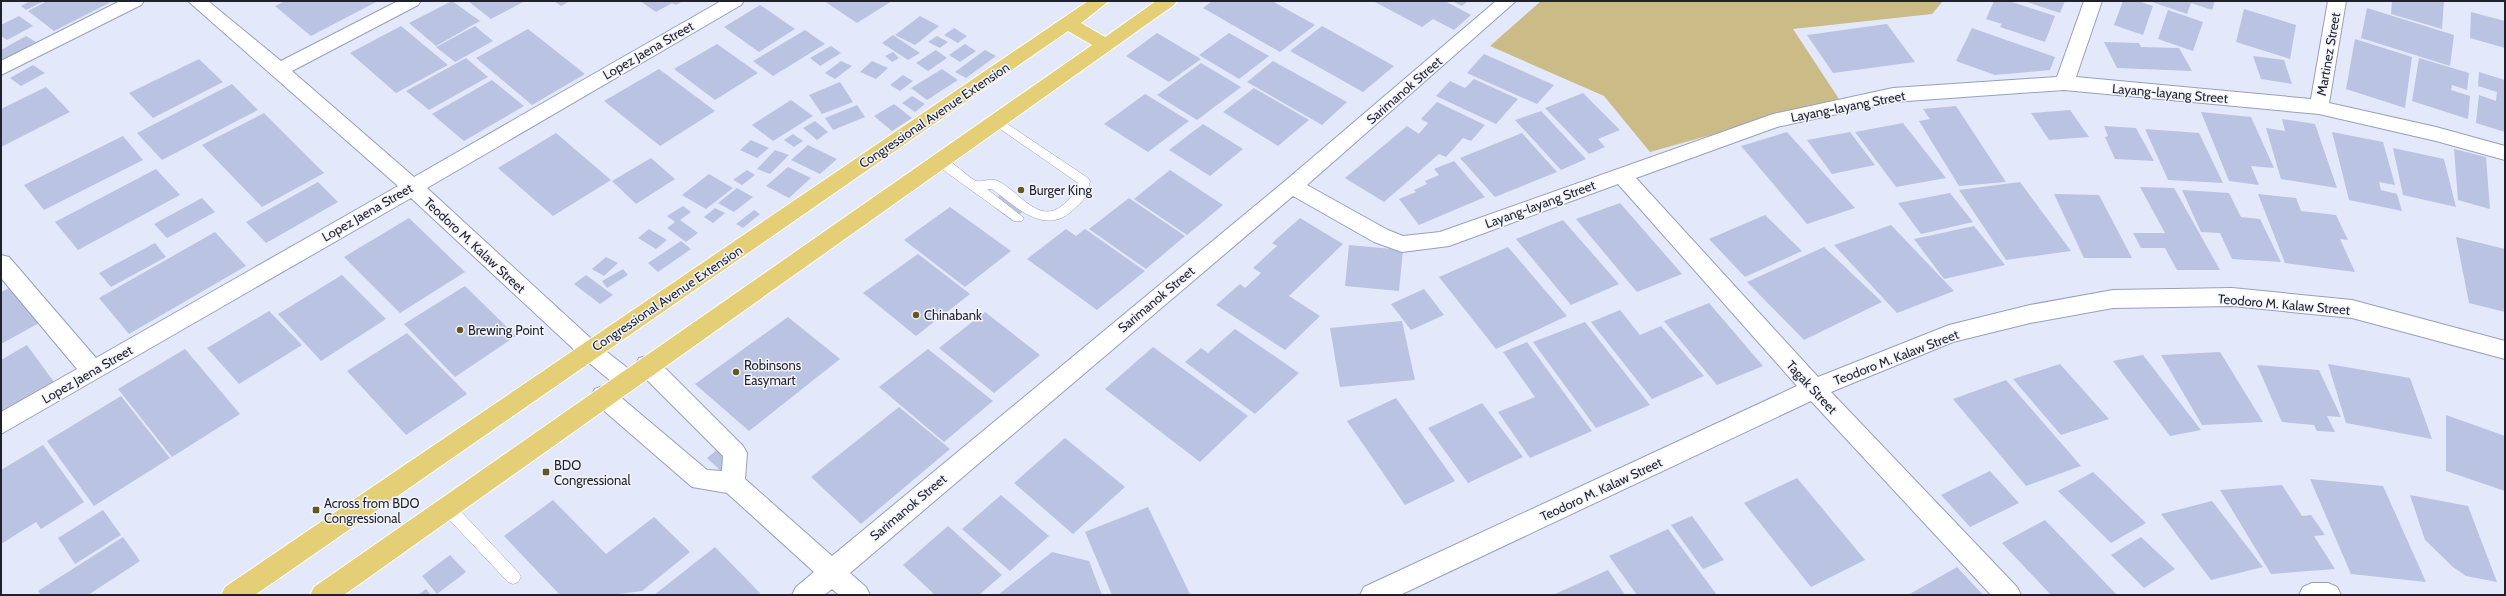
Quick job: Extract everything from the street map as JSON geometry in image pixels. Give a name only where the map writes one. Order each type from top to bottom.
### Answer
[{"type":"main road","name":"Congressional Avenue Extension","points":[[234,595],[1100,1]]},
{"type":"main road","points":[[323,595],[647,365],[1168,1]]},
{"type":"main road","points":[[1068,23],[1105,45]]},
{"type":"street","points":[[1,69],[135,1]]},
{"type":"street","name":"Teodoro M. Kalaw Street","points":[[197,1],[279,70],[411,186],[590,351],[626,380]]},
{"type":"street","points":[[279,70],[412,1]]},
{"type":"street","name":"Lopez Jaena Street","points":[[1,424],[411,186],[734,1]]},
{"type":"street","name":"Sarimanok Street","points":[[804,595],[1292,186],[1506,1]]},
{"type":"street","points":[[2064,83],[2094,1]]},
{"type":"street","name":"Martinez Street","points":[[2319,107],[2337,1]]},
{"type":"street","name":"Layang-layang Street","points":[[1292,186],[1381,236],[1402,244],[1441,240],[1621,174],[1773,121],[1893,95],[2064,83],[2319,107],[2436,134],[2505,153]]},
{"type":"street","name":"Tagak Street","points":[[1621,174],[1814,389],[2008,595]]},
{"type":"street","points":[[1,263],[93,371]]},
{"type":"street","name":"Teodoro M. Kalaw Street","points":[[1373,595],[1814,389],[1949,334],[2030,314],[2113,299],[2232,296],[2352,309],[2505,350]]},
{"type":"street","points":[[647,365],[735,452],[733,483]]},
{"type":"street","points":[[603,396],[701,480],[733,483],[857,595]]},
{"type":"street","points":[[2312,595],[2328,595]]},
{"type":"lane","points":[[974,186],[994,184],[1038,216],[1048,218],[1055,217],[1081,196],[1083,191],[1084,181],[997,121]]},
{"type":"lane","points":[[939,161],[1018,218]]},
{"type":"lane","points":[[448,507],[513,577]]},
{"type":"shaded area","points":[[1541,1],[1943,1],[1932,14],[1793,29],[1839,99],[1650,152],[1604,96],[1490,46]]},
{"type":"building","points":[[30,1],[44,1],[26,10],[21,6]]},
{"type":"building","points":[[47,1],[113,1],[54,31],[28,11]]},
{"type":"building","points":[[285,1],[378,1],[311,36],[275,6]]},
{"type":"building","points":[[452,1],[480,21],[436,46],[409,23]]},
{"type":"building","points":[[468,1],[525,1],[491,19]]},
{"type":"building","points":[[554,1],[570,1],[561,6]]},
{"type":"building","points":[[640,1],[683,1],[676,5],[672,3],[656,12]]},
{"type":"building","points":[[824,1],[892,1],[857,23]]},
{"type":"building","points":[[1212,1],[1272,1],[1315,25],[1280,52],[1203,8]]},
{"type":"building","points":[[1373,1],[1445,1],[1471,15],[1454,30],[1433,19],[1422,27]]},
{"type":"building","points":[[1452,1],[1468,1],[1462,6]]},
{"type":"building","points":[[1994,1],[2009,1],[2055,16],[2045,42],[2000,27],[2002,24],[1986,19]]},
{"type":"building","points":[[2024,1],[2065,1],[2060,13]]},
{"type":"building","points":[[2123,1],[2138,1],[2153,6],[2143,35],[2114,25]]},
{"type":"building","points":[[2149,1],[2215,1],[2212,10],[2191,3],[2187,14]]},
{"type":"building","points":[[2392,1],[2444,1],[2442,29],[2391,14]]},
{"type":"building","points":[[760,5],[795,29],[759,52],[724,27]]},
{"type":"building","points":[[2367,8],[2454,35],[2450,66],[2361,38]]},
{"type":"building","points":[[2244,9],[2296,25],[2290,59],[2236,42]]},
{"type":"building","points":[[2168,10],[2203,22],[2193,51],[2158,39]]},
{"type":"building","points":[[2471,12],[2505,21],[2505,48],[2470,38]]},
{"type":"building","points":[[19,16],[33,26],[7,40],[1,36],[1,25]]},
{"type":"building","points":[[920,16],[939,26],[915,45],[895,35]]},
{"type":"building","points":[[1887,24],[1915,62],[1833,73],[1807,35]]},
{"type":"building","points":[[401,26],[448,65],[396,93],[350,53]]},
{"type":"building","points":[[475,26],[493,41],[455,62],[436,47]]},
{"type":"building","points":[[1322,26],[1394,66],[1363,92],[1290,51]]},
{"type":"building","points":[[954,28],[967,36],[958,43],[944,35]]},
{"type":"building","points":[[1972,28],[2055,57],[2050,70],[1995,75],[1956,61]]},
{"type":"building","points":[[528,29],[585,74],[532,105],[476,58]]},
{"type":"building","points":[[805,30],[825,44],[773,76],[753,61]]},
{"type":"building","points":[[1157,33],[1201,59],[1169,82],[1126,56]]},
{"type":"building","points":[[1229,33],[1269,56],[1239,79],[1199,55]]},
{"type":"building","points":[[893,35],[920,53],[908,60],[882,43]]},
{"type":"building","points":[[26,36],[36,42],[1,61],[1,50]]},
{"type":"building","points":[[937,36],[948,42],[940,48],[928,42]]},
{"type":"building","points":[[2355,39],[2412,57],[2405,108],[2346,89]]},
{"type":"building","points":[[2104,42],[2139,43],[2141,47],[2179,48],[2192,71],[2117,68]]},
{"type":"building","points":[[717,44],[758,73],[715,100],[674,69]]},
{"type":"building","points":[[965,44],[976,51],[960,62],[949,55]]},
{"type":"building","points":[[831,46],[841,53],[820,66],[810,58]]},
{"type":"building","points":[[936,50],[947,58],[928,71],[916,63]]},
{"type":"building","points":[[985,50],[996,56],[966,78],[955,72]]},
{"type":"building","points":[[893,52],[899,58],[892,62],[885,56]]},
{"type":"building","points":[[1484,54],[1554,85],[1537,104],[1467,73]]},
{"type":"building","points":[[2253,56],[2284,60],[2292,84],[2261,79]]},
{"type":"building","points":[[466,58],[488,77],[429,110],[406,91]]},
{"type":"building","points":[[2419,58],[2469,73],[2467,90],[2452,85],[2451,90],[2470,96],[2468,119],[2412,101]]},
{"type":"building","points":[[199,59],[223,82],[153,118],[129,93]]},
{"type":"building","points":[[841,61],[852,66],[835,79],[825,73]]},
{"type":"building","points":[[872,61],[888,68],[876,79],[860,72]]},
{"type":"building","points":[[1273,61],[1347,102],[1322,125],[1247,82]]},
{"type":"building","points":[[1201,63],[1241,87],[1197,120],[1157,95]]},
{"type":"building","points":[[33,65],[45,73],[21,86],[10,78]]},
{"type":"building","points":[[659,69],[715,111],[660,146],[604,101]]},
{"type":"building","points":[[942,69],[958,80],[927,100],[911,88]]},
{"type":"building","points":[[2479,72],[2505,80],[2505,132],[2476,123],[2479,95],[2496,101],[2497,92],[2478,86]]},
{"type":"building","points":[[903,75],[913,81],[900,91],[890,85]]},
{"type":"building","points":[[1474,79],[1518,99],[1496,124],[1436,96],[1450,81],[1465,88]]},
{"type":"building","points":[[492,80],[524,106],[464,141],[432,114]]},
{"type":"building","points":[[840,82],[853,102],[822,114],[809,95]]},
{"type":"building","points":[[232,84],[258,110],[162,160],[137,133]]},
{"type":"building","points":[[46,87],[70,112],[1,147],[1,109]]},
{"type":"building","points":[[1254,88],[1309,120],[1278,146],[1223,112]]},
{"type":"building","points":[[1583,93],[1620,130],[1598,139],[1605,147],[1589,154],[1545,108]]},
{"type":"building","points":[[1145,94],[1189,121],[1148,152],[1104,124]]},
{"type":"building","points":[[912,96],[925,104],[915,112],[902,103]]},
{"type":"building","points":[[791,100],[813,116],[773,141],[752,125]]},
{"type":"building","points":[[1437,102],[1485,125],[1471,141],[1463,138],[1446,157],[1439,154],[1384,202],[1345,178],[1407,126],[1419,134],[1428,123],[1421,119]]},
{"type":"building","points":[[894,104],[912,118],[892,131],[874,116]]},
{"type":"building","points":[[857,105],[865,117],[833,130],[825,118]]},
{"type":"building","points":[[1956,106],[2006,182],[1959,186],[1919,121],[1930,119],[1923,109]]},
{"type":"building","points":[[2070,110],[2089,137],[2049,140],[2031,113]]},
{"type":"building","points":[[1541,111],[1586,159],[1561,170],[1515,120]]},
{"type":"building","points":[[2201,112],[2251,117],[2274,168],[2251,166],[2259,185],[2229,181]]},
{"type":"building","points":[[264,113],[324,173],[262,207],[202,145]]},
{"type":"building","points":[[2282,119],[2315,124],[2337,188],[2281,179],[2266,128],[2285,131]]},
{"type":"building","points":[[815,121],[828,132],[817,140],[803,128]]},
{"type":"building","points":[[1903,123],[1946,178],[1896,187],[1855,132]]},
{"type":"building","points":[[1203,124],[1243,149],[1210,176],[1169,150]]},
{"type":"building","points":[[2104,126],[2136,128],[2154,161],[2115,159],[2105,137],[2108,136]]},
{"type":"building","points":[[2145,129],[2199,133],[2223,183],[2168,180]]},
{"type":"building","points":[[1787,132],[1855,208],[1807,224],[1741,146]]},
{"type":"building","points":[[1850,132],[1875,165],[1832,174],[1807,140]]},
{"type":"building","points":[[2332,132],[2383,142],[2395,185],[2379,182],[2381,190],[2397,194],[2402,211],[2349,200]]},
{"type":"building","points":[[556,133],[611,180],[553,216],[498,168]]},
{"type":"building","points":[[1522,133],[1557,172],[1495,197],[1460,158]]},
{"type":"building","points":[[793,134],[803,141],[794,147],[784,140]]},
{"type":"building","points":[[123,136],[143,160],[44,210],[24,185]]},
{"type":"building","points":[[751,140],[769,148],[757,158],[740,150]]},
{"type":"building","points":[[808,145],[837,159],[820,174],[791,160]]},
{"type":"building","points":[[2393,148],[2444,159],[2456,207],[2403,195]]},
{"type":"building","points":[[2454,149],[2486,157],[2490,209],[2458,200]]},
{"type":"building","points":[[775,150],[789,155],[770,174],[757,169]]},
{"type":"building","points":[[651,158],[675,179],[636,204],[612,181]]},
{"type":"building","points":[[1454,161],[1485,197],[1419,225],[1399,199],[1416,192],[1414,190],[1427,184],[1425,181],[1439,175],[1434,169]]},
{"type":"building","points":[[788,167],[811,178],[789,198],[766,186]]},
{"type":"building","points":[[156,169],[180,195],[78,250],[55,222]]},
{"type":"building","points":[[747,170],[755,175],[742,185],[733,180]]},
{"type":"building","points":[[1170,170],[1223,205],[1187,235],[1134,199]]},
{"type":"building","points":[[709,174],[733,188],[706,209],[682,195]]},
{"type":"building","points":[[318,182],[338,202],[266,243],[246,222]]},
{"type":"building","points":[[2020,182],[2071,251],[2006,260],[1959,190]]},
{"type":"building","points":[[2140,187],[2174,188],[2220,270],[2177,270],[2165,248],[2141,248],[2133,233],[2165,233]]},
{"type":"building","points":[[737,188],[753,197],[734,212],[718,203]]},
{"type":"building","points":[[2182,190],[2229,193],[2241,217],[2260,219],[2281,262],[2232,259],[2220,233],[2201,232]]},
{"type":"building","points":[[1000,192],[1028,207],[1012,221],[995,208]]},
{"type":"building","points":[[1950,193],[1973,222],[1921,234],[1898,203]]},
{"type":"building","points":[[2054,194],[2099,195],[2132,258],[2084,258]]},
{"type":"building","points":[[2258,194],[2296,198],[2301,211],[2336,215],[2348,240],[2340,239],[2355,272],[2285,263]]},
{"type":"building","points":[[202,198],[215,212],[167,238],[154,224]]},
{"type":"building","points":[[1129,198],[1185,236],[1146,269],[1089,229]]},
{"type":"building","points":[[1620,203],[1682,274],[1637,292],[1576,219]]},
{"type":"building","points":[[683,206],[691,212],[680,220],[698,233],[686,242],[667,228],[675,222],[667,216]]},
{"type":"building","points":[[950,207],[1011,251],[965,287],[904,240]]},
{"type":"building","points":[[715,208],[725,213],[713,223],[704,217]]},
{"type":"building","points":[[754,210],[760,214],[743,228],[736,224]]},
{"type":"building","points":[[1765,215],[1802,251],[1745,277],[1709,239]]},
{"type":"building","points":[[409,218],[465,272],[400,313],[344,257]]},
{"type":"building","points":[[1300,218],[1343,244],[1289,296],[1320,316],[1285,350],[1216,305],[1240,284],[1245,288],[1261,273],[1253,268],[1277,246],[1272,243]]},
{"type":"building","points":[[1563,220],[1619,284],[1571,305],[1516,239]]},
{"type":"building","points":[[1891,225],[1954,291],[1897,313],[1834,245]]},
{"type":"building","points":[[1974,226],[2005,265],[1944,279],[1914,239]]},
{"type":"building","points":[[649,229],[667,240],[656,249],[638,238]]},
{"type":"building","points":[[1066,229],[1076,236],[1085,229],[1145,271],[1097,310],[1027,259]]},
{"type":"building","points":[[215,232],[246,266],[129,334],[99,298]]},
{"type":"building","points":[[2456,237],[2505,249],[2505,312],[2469,303]]},
{"type":"building","points":[[681,241],[691,249],[658,272],[648,263]]},
{"type":"building","points":[[155,243],[166,257],[111,287],[99,273]]},
{"type":"building","points":[[1349,245],[1403,250],[1399,291],[1345,286]]},
{"type":"building","points":[[1508,247],[1567,316],[1496,349],[1439,277]]},
{"type":"building","points":[[1824,247],[1882,302],[1804,340],[1747,282]]},
{"type":"building","name":"Chinabank","points":[[918,254],[970,294],[916,336],[863,293]]},
{"type":"building","points":[[606,257],[618,263],[604,276],[592,269]]},
{"type":"building","points":[[623,269],[628,275],[607,288],[602,281]]},
{"type":"building","points":[[342,275],[386,319],[321,361],[278,314]]},
{"type":"building","points":[[586,275],[613,295],[600,304],[574,284]]},
{"type":"building","points":[[15,285],[41,322],[1,344],[1,292]]},
{"type":"building","name":"Brewing Point","points":[[465,286],[516,336],[455,377],[404,324]]},
{"type":"building","points":[[1424,289],[1444,315],[1411,330],[1391,304]]},
{"type":"building","points":[[1709,303],[1763,366],[1717,385],[1664,321]]},
{"type":"building","points":[[1620,310],[1640,335],[1661,326],[1704,376],[1652,399],[1591,322]]},
{"type":"building","points":[[269,311],[302,345],[239,384],[207,348]]},
{"type":"building","points":[[985,312],[1040,355],[994,393],[939,348]]},
{"type":"building","points":[[788,317],[840,359],[749,431],[695,384]]},
{"type":"building","points":[[1402,321],[1415,380],[1340,387],[1330,328]]},
{"type":"building","points":[[1585,322],[1650,405],[1596,428],[1533,342]]},
{"type":"building","points":[[1235,329],[1299,373],[1255,414],[1185,362],[1201,348],[1208,353]]},
{"type":"building","points":[[407,333],[467,394],[406,435],[347,371]]},
{"type":"building","points":[[1527,342],[1592,431],[1530,458],[1498,412],[1535,397],[1503,352]]},
{"type":"building","points":[[27,345],[54,382],[1,412],[1,360]]},
{"type":"building","points":[[1153,347],[1248,416],[1200,462],[1105,389]]},
{"type":"building","points":[[185,349],[240,414],[172,457],[118,389]]},
{"type":"building","points":[[928,349],[993,401],[944,442],[879,387]]},
{"type":"building","points":[[2220,352],[2263,422],[2202,425],[2161,355]]},
{"type":"building","points":[[2143,355],[2201,430],[2170,436],[2113,361]]},
{"type":"building","points":[[2060,364],[2109,419],[2061,435],[2013,379]]},
{"type":"building","points":[[2328,364],[2410,378],[2432,439],[2346,423]]},
{"type":"building","points":[[2257,365],[2319,370],[2341,417],[2327,416],[2335,432],[2317,431],[2314,425],[2282,422]]},
{"type":"building","points":[[2006,380],[2081,466],[2026,486],[1953,399]]},
{"type":"building","points":[[121,396],[170,458],[94,506],[47,441]]},
{"type":"building","points":[[1396,398],[1455,481],[1405,505],[1347,421]]},
{"type":"building","points":[[1482,403],[1523,457],[1468,483],[1428,428]]},
{"type":"building","points":[[899,407],[950,449],[861,524],[811,477]]},
{"type":"building","points":[[2446,415],[2505,436],[2505,491],[2446,471]]},
{"type":"building","points":[[1065,438],[1125,487],[1073,534],[1014,483]]},
{"type":"building","points":[[43,445],[84,502],[41,529],[36,522],[1,544],[1,470]]},
{"type":"building","points":[[719,448],[735,462],[723,473],[707,458]]},
{"type":"building","points":[[1990,471],[2019,503],[1970,527],[1941,495]]},
{"type":"building","points":[[2093,472],[2146,523],[2111,543],[2058,491]]},
{"type":"building","points":[[1797,478],[1865,560],[1811,587],[1744,503]]},
{"type":"building","points":[[2310,479],[2383,486],[2426,582],[2351,574]]},
{"type":"building","points":[[2282,485],[2302,516],[2311,515],[2325,535],[2314,536],[2335,569],[2271,574],[2220,490]]},
{"type":"building","points":[[1001,495],[1049,536],[1010,571],[962,529]]},
{"type":"building","points":[[2410,495],[2468,506],[2497,582],[2466,576],[2453,567],[2425,540]]},
{"type":"building","points":[[553,500],[606,554],[654,517],[690,552],[642,591],[612,595],[560,595],[504,536]]},
{"type":"building","points":[[2212,501],[2263,567],[2211,580],[2161,514]]},
{"type":"building","points":[[1148,507],[1190,594],[1112,595],[1085,532]]},
{"type":"building","points":[[103,510],[121,535],[75,564],[58,538]]},
{"type":"building","points":[[1692,516],[1724,560],[1703,569],[1671,525]]},
{"type":"building","points":[[2045,520],[2117,595],[2051,595],[2002,543]]},
{"type":"building","points":[[948,526],[1002,575],[979,595],[935,595],[903,565]]},
{"type":"building","points":[[1668,529],[1717,595],[1637,595],[1609,556]]},
{"type":"building","points":[[123,537],[140,561],[88,595],[41,595],[38,591]]},
{"type":"building","points":[[2141,537],[2175,569],[2144,588],[2111,555]]},
{"type":"building","points":[[715,547],[760,593],[757,595],[654,595]]},
{"type":"building","points":[[1052,552],[1089,561],[1102,595],[998,595]]},
{"type":"building","points":[[450,555],[466,572],[437,594],[422,576]]},
{"type":"building","points":[[1957,567],[1983,595],[1908,595]]},
{"type":"building","points":[[1608,570],[1625,595],[1553,595]]},
{"type":"building","points":[[426,589],[431,595],[418,595]]},
{"type":"place","name":"Burger King","points":[[1021,190]]},
{"type":"place","name":"Chinabank","points":[[916,315]]},
{"type":"place","name":"Brewing Point","points":[[460,330]]},
{"type":"place","name":"Robinsons Easymart","points":[[736,372]]},
{"type":"place","name":"BDO Congressional","points":[[546,472]]},
{"type":"place","name":"Across from BDO Congressional","points":[[316,510]]}]
